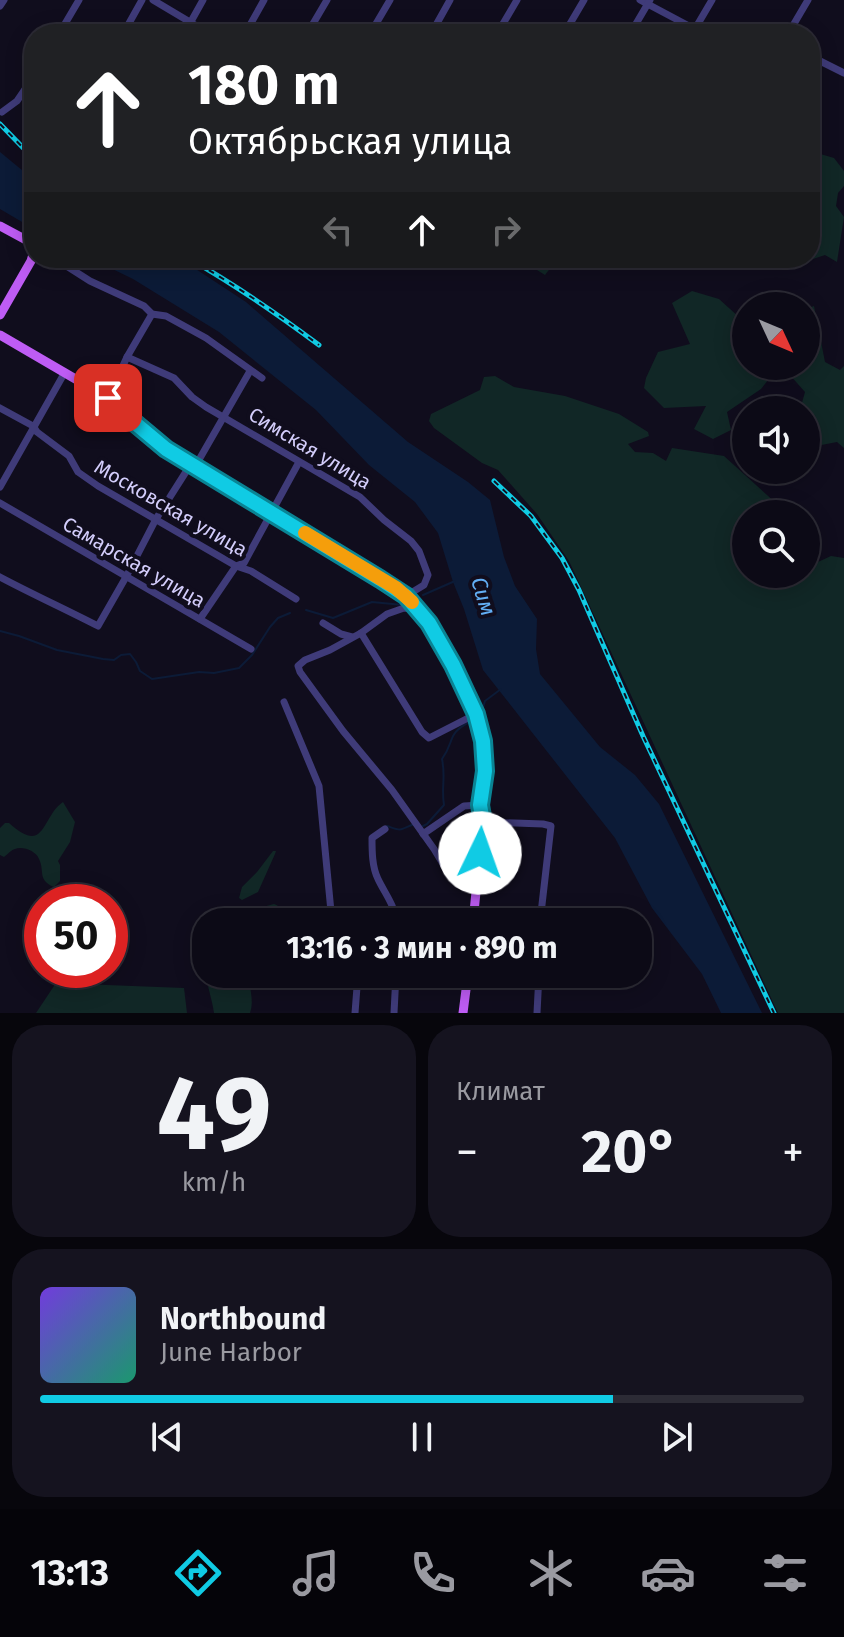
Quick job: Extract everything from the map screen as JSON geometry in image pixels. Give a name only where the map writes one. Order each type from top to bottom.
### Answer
[{"type":"main road","points":[[0,226],[24,239]]},
{"type":"main road","points":[[0,315],[27,268]]},
{"type":"main road","points":[[0,335],[108,398],[140,428],[193,466],[406,596],[429,623],[480,727],[485,771],[474,908]]},
{"type":"main road","points":[[463,1013],[466,988]]},
{"type":"street","points":[[0,6],[4,0]]},
{"type":"street","points":[[65,24],[79,0]]},
{"type":"street","points":[[129,24],[142,0]]},
{"type":"street","points":[[153,0],[195,24]]},
{"type":"street","points":[[189,24],[203,0]]},
{"type":"street","points":[[251,24],[264,0]]},
{"type":"street","points":[[313,24],[327,0]]},
{"type":"street","points":[[376,24],[390,0]]},
{"type":"street","points":[[437,24],[450,0]]},
{"type":"street","points":[[503,24],[517,0]]},
{"type":"street","points":[[570,24],[584,0]]},
{"type":"street","points":[[698,24],[712,0]]},
{"type":"street","points":[[794,24],[808,0]]},
{"type":"street","points":[[635,24],[645,1],[681,24]]},
{"type":"street","points":[[820,61],[842,71],[844,61]]},
{"type":"street","points":[[2,112],[17,101],[24,91]]},
{"type":"street","name":"Симская улица","points":[[70,268],[144,306],[152,314],[166,316],[206,338],[262,378]]},
{"type":"street","points":[[108,398],[152,314]]},
{"type":"street","name":"Симская улица","points":[[127,357],[174,378],[192,397],[360,497],[419,551],[428,575],[427,581],[406,596]]},
{"type":"street","points":[[0,577],[98,626],[156,519],[189,467],[196,465],[250,371]]},
{"type":"street","points":[[0,487],[65,372]]},
{"type":"street","name":"Московская улица","points":[[0,408],[33,426],[69,456],[78,472],[98,486],[296,599]]},
{"type":"street","points":[[200,619],[236,566],[244,563],[299,462]]},
{"type":"street","name":"Самарская улица","points":[[0,503],[251,649]]},
{"type":"street","points":[[417,609],[404,608],[387,614],[361,633],[298,666],[343,731],[392,790],[443,864],[456,878],[476,886]]},
{"type":"street","points":[[323,623],[352,637]]},
{"type":"street","points":[[361,633],[422,732],[429,738],[476,714]]},
{"type":"street","points":[[284,702],[319,786],[331,908]]},
{"type":"street","points":[[423,834],[464,806],[480,805]]},
{"type":"street","points":[[483,822],[551,826],[542,908]]},
{"type":"street","points":[[385,829],[372,838],[372,847],[376,875],[395,908]]},
{"type":"street","points":[[355,1013],[357,988]]},
{"type":"street","points":[[394,1013],[395,988]]},
{"type":"street","points":[[537,1013],[538,988]]},
{"type":"green space","points":[[820,154],[834,158],[844,171],[844,186],[838,193],[836,206],[844,217],[837,262],[825,255],[820,257]]},
{"type":"green space","points":[[534,268],[550,268],[545,275]]},
{"type":"green space","points":[[692,291],[719,299],[732,311],[732,380],[768,380],[751,396],[732,396],[732,409],[727,412],[731,430],[713,439],[694,429],[706,406],[664,408],[644,388],[658,352],[690,344],[672,303]]},
{"type":"green space","points":[[820,337],[825,362],[840,370],[844,366],[844,448],[837,442],[820,445],[820,396],[804,396],[805,392],[794,380],[820,380]]},
{"type":"green space","points":[[495,376],[514,387],[565,396],[619,414],[648,432],[649,436],[628,444],[635,452],[653,453],[666,461],[672,448],[724,456],[732,463],[732,484],[755,484],[773,500],[732,500],[732,588],[820,588],[820,561],[831,556],[844,558],[844,1013],[778,1013],[569,561],[537,514],[498,470],[482,463],[429,421],[431,414],[480,390],[484,377]]},
{"type":"green space","points":[[63,802],[75,822],[70,842],[58,861],[60,881],[49,884],[43,878],[39,859],[32,852],[18,848],[4,857],[0,855],[0,828],[9,823],[30,836],[37,835]]},
{"type":"green space","points":[[276,851],[258,892],[242,900],[239,898],[242,887]]},
{"type":"green space","points":[[274,904],[281,908],[258,908]]},
{"type":"green space","points":[[128,986],[184,988],[187,1013],[36,1013],[53,988]]},
{"type":"green space","points":[[209,988],[250,988],[250,1013],[214,1013]]},
{"type":"water","points":[[0,152],[24,172],[24,223],[0,209]]},
{"type":"water","name":"Сим","points":[[110,268],[194,268],[246,302],[408,442],[490,500],[504,557],[515,586],[537,619],[536,649],[540,674],[600,747],[635,775],[659,804],[762,1013],[721,1013],[702,974],[652,908],[615,838],[483,670],[438,533],[415,502],[369,465],[316,410],[219,332]]},
{"type":"waterway","name":"Сим","points":[[423,595],[455,581]]},
{"type":"waterway","points":[[306,610],[333,618],[372,602],[403,605]]},
{"type":"waterway","points":[[0,631],[57,650],[103,659],[114,660],[130,654],[140,671],[152,679],[239,668],[278,618],[290,613]]},
{"type":"waterway","points":[[481,714],[485,701],[501,689]]},
{"type":"waterway","points":[[423,826],[444,805],[442,759],[458,729],[473,720]]},
{"type":"waterway","points":[[387,826],[400,830],[414,824]]},
{"type":"railway","points":[[0,124],[24,149]]},
{"type":"railway","points":[[205,268],[319,345]]},
{"type":"railway","points":[[494,481],[531,516],[562,558],[579,590],[643,736],[774,1013]]},
{"type":"slow traffic","points":[[305,533],[396,588],[412,602]]},
{"type":"route","points":[[108,398],[166,449],[396,588],[429,623],[463,685],[480,727],[485,771],[480,805],[483,822],[480,853]]}]
